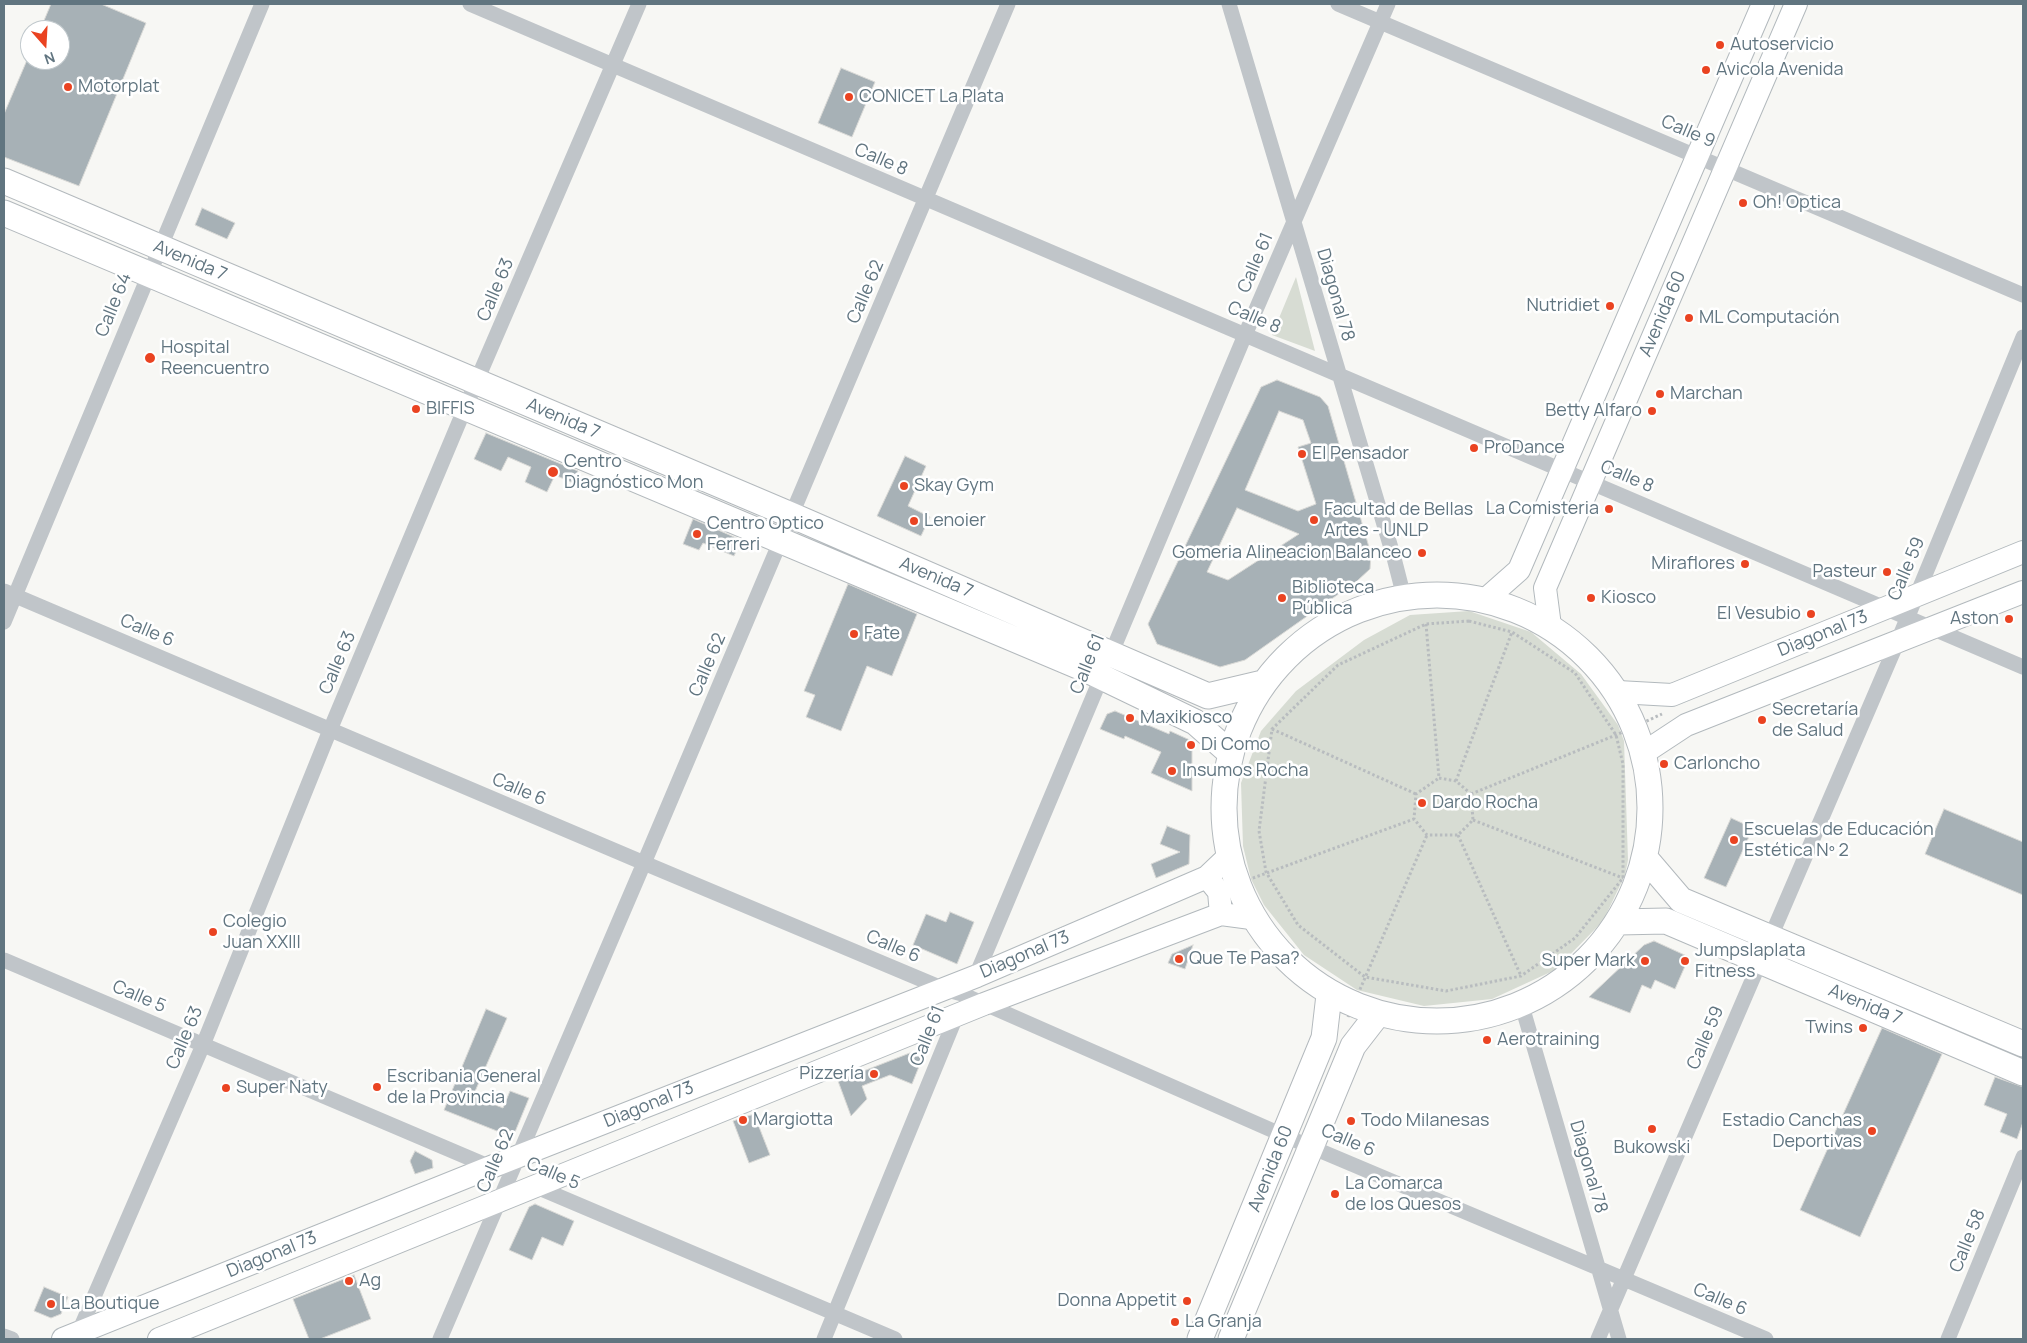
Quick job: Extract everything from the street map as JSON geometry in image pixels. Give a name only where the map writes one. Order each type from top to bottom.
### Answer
[{"type":"main road","name":"Avenida 60","points":[[1485,600],[1519,570],[1763,4]]},
{"type":"main road","name":"Avenida 60","points":[[1550,626],[1545,588],[1796,4]]},
{"type":"main road","name":"Avenida 7","points":[[4,181],[158,248],[791,515],[1108,666],[1195,722],[1229,752]]},
{"type":"main road","name":"Avenida 7","points":[[4,214],[780,541],[1108,666],[1208,696],[1263,683]]},
{"type":"main road","name":"Diagonal 73","points":[[1618,692],[1672,695],[2023,552]]},
{"type":"main road","name":"Diagonal 73","points":[[1645,752],[1686,725],[2023,592]]},
{"type":"main road","points":[[1423,595],[1485,600],[1550,626],[1618,692],[1635,725],[1647,761],[1646,859],[1620,922],[1584,965],[1522,1006],[1444,1023],[1376,1015],[1330,995],[1252,918],[1235,885],[1227,858],[1229,752],[1263,683],[1290,653],[1322,628],[1355,611],[1404,597],[1423,595]]},
{"type":"main road","points":[[1672,695],[1670,711],[1686,725]]},
{"type":"main road","name":"Diagonal 73","points":[[72,1337],[506,1167],[977,976],[1207,877],[1227,858]]},
{"type":"main road","name":"Avenida 7","points":[[1646,859],[1680,900],[2023,1044]]},
{"type":"main road","points":[[1207,877],[1219,892],[1221,914]]},
{"type":"main road","name":"Diagonal 73","points":[[159,1339],[536,1187],[969,1005],[1221,914],[1252,918]]},
{"type":"main road","name":"Avenida 7","points":[[1620,922],[1666,921],[2023,1073]]},
{"type":"main road","name":"Avenida 60","points":[[1200,1339],[1324,1038],[1330,995]]},
{"type":"main road","name":"Avenida 60","points":[[1231,1339],[1353,1046],[1376,1015]]},
{"type":"main road","points":[[1324,1038],[1342,1036],[1353,1046]]},
{"type":"street","name":"Calle 64","points":[[4,622],[10,593],[262,4]]},
{"type":"street","name":"Calle 8","points":[[470,4],[2023,667]]},
{"type":"street","name":"Calle 63","points":[[72,1337],[203,1045],[330,730],[476,382],[639,4]]},
{"type":"street","name":"Calle 62","points":[[440,1339],[499,1201],[506,1167],[644,863],[1008,4]]},
{"type":"street","name":"Diagonal 78","points":[[1229,4],[1404,597]]},
{"type":"street","name":"Calle 9","points":[[1338,4],[2023,295]]},
{"type":"street","name":"Calle 61","points":[[824,1339],[969,1005],[977,976],[1245,335],[1388,4]]},
{"type":"street","name":"Calle 59","points":[[1598,1339],[1897,643],[2023,337]]},
{"type":"street","name":"Calle 6","points":[[10,593],[944,989],[969,1005],[1312,1147],[1766,1339]]},
{"type":"street","name":"Calle 5","points":[[4,960],[203,1045],[506,1167],[536,1187],[895,1339]]},
{"type":"street","name":"Diagonal 78","points":[[1522,1006],[1619,1339]]},
{"type":"street","name":"Calle 58","points":[[1948,1339],[2023,1157]]},
{"type":"street","points":[[4,1336],[12,1339]]},
{"type":"path","points":[[1469,621],[1512,632],[1575,673],[1616,735],[1623,764],[1623,878],[1575,938],[1521,976],[1446,991],[1366,977],[1298,925],[1266,872],[1259,831],[1272,729],[1338,665],[1426,624],[1469,621]]},
{"type":"path","points":[[1426,624],[1439,778]]},
{"type":"path","points":[[1456,780],[1512,632]]},
{"type":"path","points":[[1272,729],[1416,794]]},
{"type":"path","points":[[1471,794],[1616,735]]},
{"type":"path","points":[[1439,778],[1456,780],[1471,794],[1473,820],[1458,836],[1427,835],[1414,819],[1416,794],[1439,778]]},
{"type":"path","points":[[1266,872],[1414,819]]},
{"type":"path","points":[[1473,820],[1623,878]]},
{"type":"path","points":[[1352,1006],[1427,835]]},
{"type":"path","points":[[1458,836],[1521,976]]},
{"type":"shaded area","points":[[1296,277],[1315,351],[1272,335]]},
{"type":"shaded area","points":[[1469,611],[1531,632],[1581,674],[1618,725],[1624,741],[1628,860],[1625,875],[1603,921],[1555,970],[1492,999],[1424,1006],[1357,990],[1304,955],[1264,905],[1251,879],[1243,846],[1241,783],[1261,731],[1296,691],[1364,640],[1410,615]]},
{"type":"building","name":"Motorplat","points":[[51,4],[101,4],[146,23],[79,186],[4,157],[4,114],[23,70],[70,70],[70,20],[44,20]]},
{"type":"building","name":"CONICET La Plata","points":[[841,68],[875,82],[852,137],[818,123]]},
{"type":"building","points":[[202,208],[235,223],[227,239],[195,225]]},
{"type":"building","name":"Facultad de Bellas Artes - UNLP","points":[[1277,380],[1320,397],[1328,406],[1371,554],[1370,569],[1357,581],[1245,660],[1220,667],[1157,644],[1148,624],[1261,387]],"holes":[[[1279,411],[1303,420],[1311,443],[1298,447],[1316,504],[1298,511],[1245,490]],[[1237,508],[1299,534],[1228,580],[1207,572]]]},
{"type":"building","points":[[486,433],[578,471],[573,483],[555,475],[547,492],[525,482],[531,467],[508,457],[501,471],[474,459]]},
{"type":"building","name":"Skay Gym","points":[[905,456],[926,466],[908,506],[930,517],[921,536],[877,516]]},
{"type":"building","points":[[693,519],[741,540],[734,556],[703,543],[699,550],[683,544]]},
{"type":"building","name":"Fate","points":[[848,584],[917,614],[892,676],[867,666],[841,731],[806,717],[815,695],[804,691]]},
{"type":"building","points":[[1115,711],[1169,734],[1170,731],[1192,741],[1192,791],[1151,773],[1161,752],[1125,736],[1124,739],[1100,729],[1107,714]]},
{"type":"building","points":[[1944,809],[2023,842],[2023,895],[1925,854]]},
{"type":"building","name":"Escuelas de Educación Estética Nº 2","points":[[1731,818],[1753,828],[1726,887],[1704,878]]},
{"type":"building","points":[[1167,826],[1190,835],[1189,864],[1156,878],[1151,864],[1180,852],[1160,844]]},
{"type":"building","points":[[950,912],[974,922],[957,964],[913,945],[926,914],[946,922]]},
{"type":"building","points":[[1654,941],[1689,957],[1675,989],[1655,980],[1651,989],[1642,985],[1630,1013],[1589,997],[1644,945]]},
{"type":"building","name":"Que Te Pasa?","points":[[1193,945],[1185,969],[1168,963],[1172,954]]},
{"type":"building","points":[[486,1009],[507,1018],[473,1096],[503,1108],[510,1091],[529,1098],[515,1132],[511,1135],[444,1110]]},
{"type":"building","name":"Estadio Canchas Deportivas","points":[[1882,1028],[1942,1054],[1860,1237],[1800,1210]]},
{"type":"building","points":[[915,1051],[922,1059],[912,1084],[890,1075],[862,1086],[867,1099],[851,1116],[838,1081]]},
{"type":"building","points":[[1995,1077],[2023,1087],[2023,1122],[2017,1139],[2000,1132],[2007,1114],[1984,1105]]},
{"type":"building","points":[[754,1114],[770,1155],[749,1163],[733,1121]]},
{"type":"building","points":[[415,1151],[432,1160],[433,1168],[415,1174],[410,1161]]},
{"type":"building","points":[[535,1204],[574,1221],[563,1246],[542,1237],[532,1260],[509,1250],[529,1207]]},
{"type":"building","points":[[354,1275],[371,1319],[320,1339],[309,1339],[293,1299]]},
{"type":"building","name":"La Boutique","points":[[44,1287],[68,1297],[61,1314],[51,1318],[34,1311]]},
{"type":"place","name":"Autoservicio","points":[[1720,45]]},
{"type":"place","name":"Avicola Avenida","points":[[1706,70]]},
{"type":"place","name":"Motorplat","points":[[68,87]]},
{"type":"place","name":"CONICET La Plata","points":[[849,97]]},
{"type":"place","name":"Oh! Optica","points":[[1743,203]]},
{"type":"place","name":"Nutridiet","points":[[1610,306]]},
{"type":"place","name":"ML Computación","points":[[1689,318]]},
{"type":"place","name":"Hospital Reencuentro","points":[[150,358]]},
{"type":"place","name":"Marchan","points":[[1660,394]]},
{"type":"place","name":"BIFFIS","points":[[416,409]]},
{"type":"place","name":"Betty Alfaro","points":[[1652,411]]},
{"type":"place","name":"ProDance","points":[[1474,448]]},
{"type":"place","name":"El Pensador","points":[[1302,454]]},
{"type":"place","name":"Centro Diagnóstico Mon","points":[[553,472]]},
{"type":"place","name":"Skay Gym","points":[[904,486]]},
{"type":"place","name":"La Comisteria","points":[[1609,509]]},
{"type":"place","name":"Facultad de Bellas Artes - UNLP","points":[[1314,520]]},
{"type":"place","name":"Lenoier","points":[[914,521]]},
{"type":"place","name":"Centro Optico Ferreri","points":[[697,534]]},
{"type":"place","name":"Gomeria Alineacion Balanceo","points":[[1422,553]]},
{"type":"place","name":"Miraflores","points":[[1745,564]]},
{"type":"place","name":"Pasteur","points":[[1887,572]]},
{"type":"place","name":"Biblioteca Pública","points":[[1282,598]]},
{"type":"place","name":"Kiosco","points":[[1591,598]]},
{"type":"place","name":"El Vesubio","points":[[1811,614]]},
{"type":"place","name":"Aston","points":[[2009,619]]},
{"type":"place","name":"Fate","points":[[854,634]]},
{"type":"place","name":"Maxikiosco","points":[[1130,718]]},
{"type":"place","name":"Secretaría de Salud","points":[[1762,720]]},
{"type":"place","name":"Di Como","points":[[1191,745]]},
{"type":"place","name":"Carloncho","points":[[1664,764]]},
{"type":"place","name":"Insumos Rocha","points":[[1172,771]]},
{"type":"place","name":"Dardo Rocha","points":[[1422,803]]},
{"type":"place","name":"Escuelas de Educación Estética Nº 2","points":[[1734,840]]},
{"type":"place","name":"Colegio Juan XXIII","points":[[213,932]]},
{"type":"place","name":"Que Te Pasa?","points":[[1179,959]]},
{"type":"place","name":"Super Mark","points":[[1645,961]]},
{"type":"place","name":"Jumpslaplata Fitness","points":[[1685,961]]},
{"type":"place","name":"Twins","points":[[1863,1028]]},
{"type":"place","name":"Aerotraining","points":[[1487,1040]]},
{"type":"place","name":"Pizzería","points":[[874,1074]]},
{"type":"place","name":"Escribania General de la Provincia","points":[[377,1087]]},
{"type":"place","name":"Super Naty","points":[[226,1088]]},
{"type":"place","name":"Margiotta","points":[[743,1120]]},
{"type":"place","name":"Todo Milanesas","points":[[1351,1121]]},
{"type":"place","name":"Bukowski","points":[[1652,1129]]},
{"type":"place","name":"Estadio Canchas Deportivas","points":[[1872,1131]]},
{"type":"place","name":"La Comarca de los Quesos","points":[[1335,1194]]},
{"type":"place","name":"Ag","points":[[349,1281]]},
{"type":"place","name":"Donna Appetit","points":[[1187,1301]]},
{"type":"place","name":"La Boutique","points":[[51,1304]]},
{"type":"place","name":"La Granja","points":[[1175,1322]]}]
